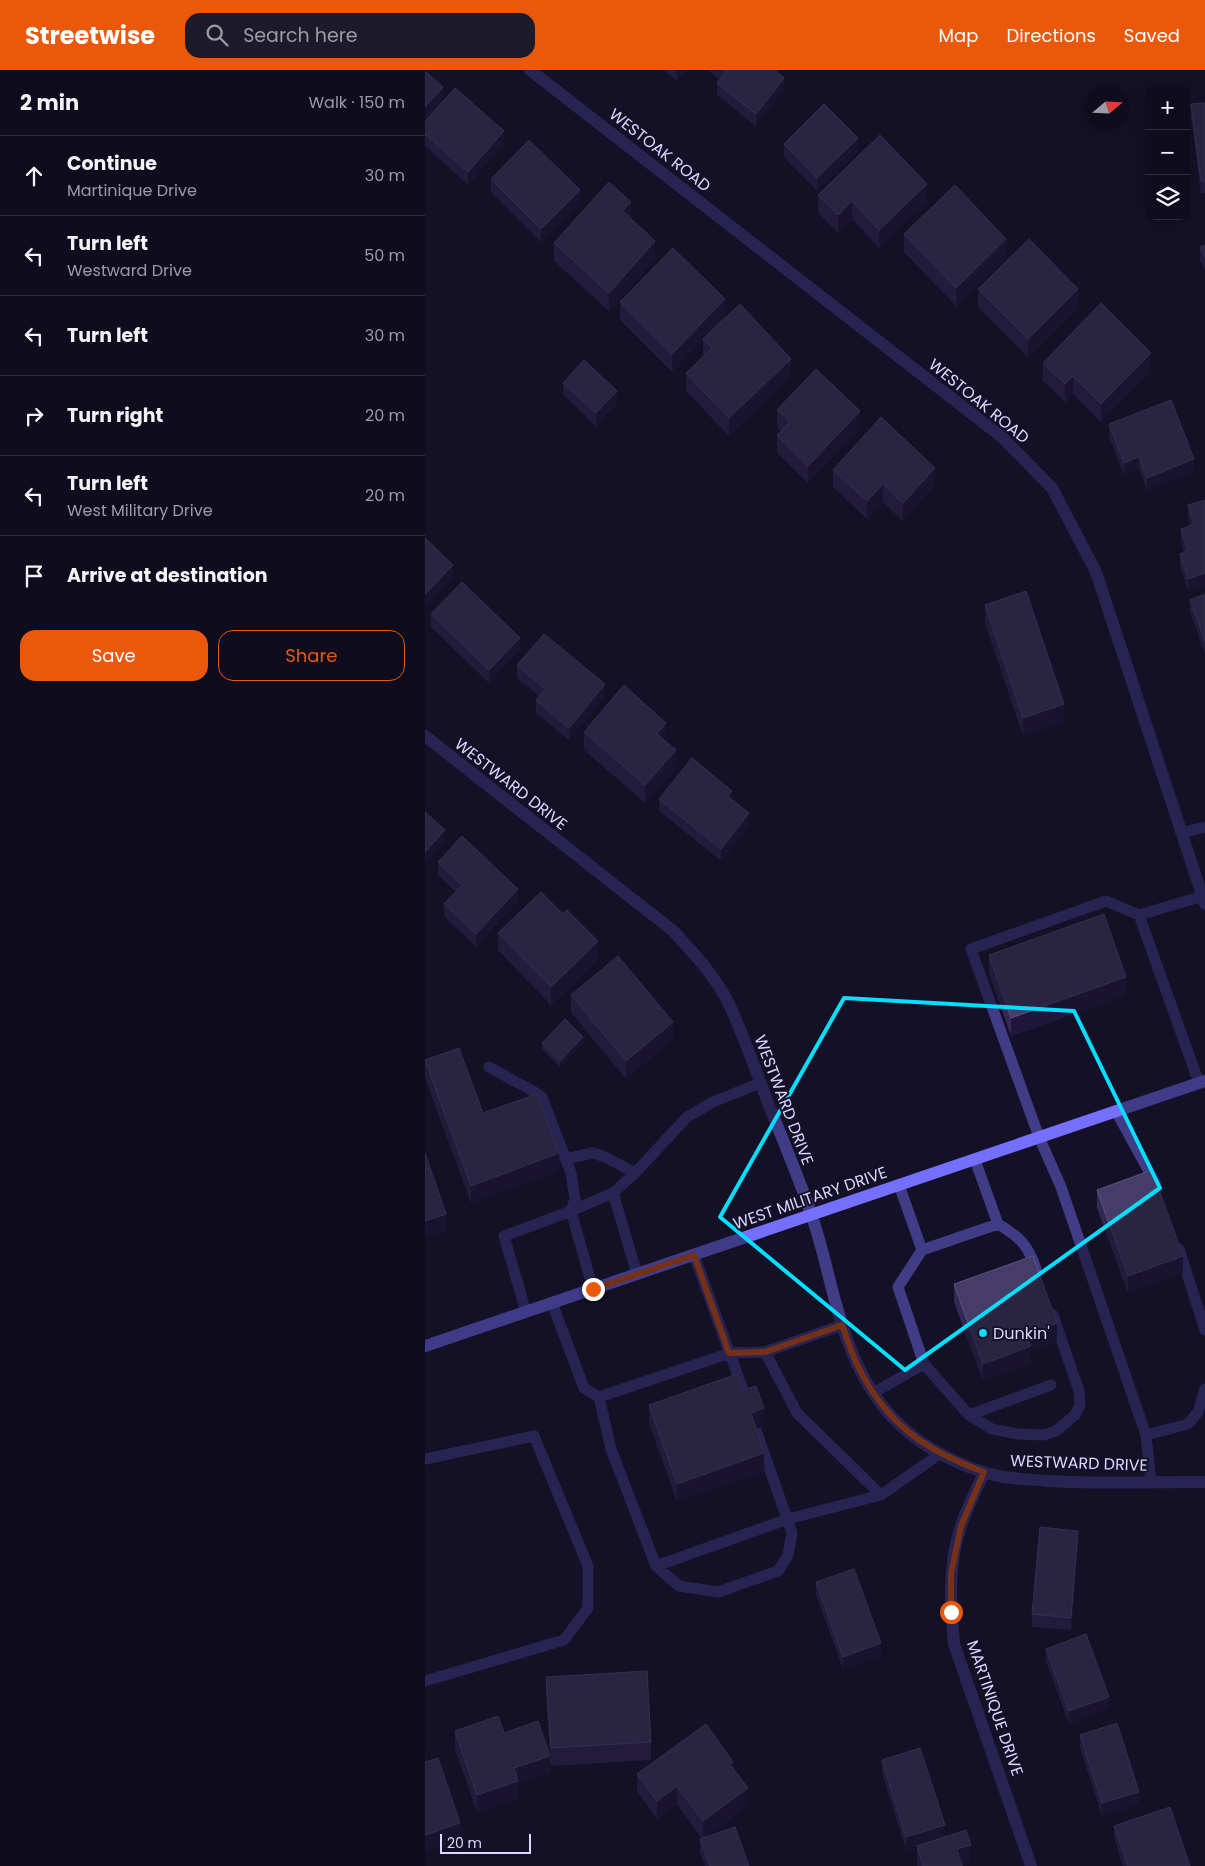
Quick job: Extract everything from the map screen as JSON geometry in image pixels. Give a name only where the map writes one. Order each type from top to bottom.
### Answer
[{"type":"main road","name":"WEST MILITARY DRIVE","points":[[425,1346],[1202,1082]]},
{"type":"street","name":"WESTOAK ROAD","points":[[530,70],[1003,438],[1052,488],[1096,572],[1204,900]]},
{"type":"street","name":"WESTWARD DRIVE","points":[[425,736],[671,930],[697,955],[729,1005],[812,1215],[842,1325],[856,1364],[873,1393],[892,1419],[911,1435],[953,1461],[1006,1478],[1074,1482],[1205,1482]]},
{"type":"street","name":"MARTINIQUE DRIVE","points":[[984,1472],[961,1526],[951,1574],[951,1612],[954,1644],[1031,1866]]},
{"type":"lane","points":[[1181,833],[1205,826]]},
{"type":"lane","points":[[1151,1482],[1145,1435],[1061,1187],[1039,1137],[971,949],[1106,901],[1139,915],[1204,900]]},
{"type":"lane","points":[[1139,915],[1202,1082]]},
{"type":"lane","points":[[489,1067],[542,1097],[571,1173],[575,1199],[571,1211],[593,1289]]},
{"type":"lane","points":[[526,1312],[505,1236],[613,1193],[635,1173],[687,1117],[713,1102],[760,1083]]},
{"type":"lane","points":[[1116,1111],[1154,1180],[1161,1198]]},
{"type":"lane","points":[[565,1159],[593,1153],[605,1157],[635,1173]]},
{"type":"lane","points":[[975,1160],[997,1224],[1017,1235],[1031,1255],[1041,1282]]},
{"type":"lane","points":[[899,1185],[922,1250]]},
{"type":"lane","points":[[613,1193],[637,1274]]},
{"type":"lane","points":[[997,1224],[922,1250],[898,1287],[924,1364],[969,1415],[992,1429],[1018,1434],[1043,1435],[1056,1431],[1075,1415],[1080,1405],[1079,1391],[1050,1308]]},
{"type":"lane","points":[[1176,1240],[1205,1330]]},
{"type":"lane","points":[[694,1255],[745,1397]]},
{"type":"lane","points":[[552,1303],[584,1388],[599,1397],[611,1450],[655,1566],[679,1586],[718,1592],[778,1571],[788,1555],[792,1533],[756,1429]]},
{"type":"lane","points":[[599,1397],[729,1353],[765,1352],[842,1325]]},
{"type":"lane","points":[[765,1352],[797,1412],[881,1495]]},
{"type":"lane","points":[[873,1393],[924,1364]]},
{"type":"lane","points":[[969,1415],[1051,1385]]},
{"type":"lane","points":[[1145,1435],[1188,1424],[1197,1412],[1205,1389]]},
{"type":"lane","points":[[425,1459],[535,1436],[589,1566],[588,1608],[564,1640],[425,1681]]},
{"type":"lane","points":[[655,1566],[788,1519],[881,1495],[941,1453]]},
{"type":"highlighted area","points":[[844,998],[1074,1011],[1160,1188],[905,1370],[720,1217]]},
{"type":"building","points":[[723,70],[775,70],[784,78],[756,114],[717,83],[726,72]]},
{"type":"building","points":[[425,71],[443,87],[425,107]]},
{"type":"building","points":[[455,88],[504,131],[468,172],[425,134],[425,121]]},
{"type":"building","points":[[1205,103],[1205,181],[1201,181],[1191,104]]},
{"type":"building","points":[[824,104],[858,138],[817,178],[784,144]]},
{"type":"building","points":[[880,135],[927,184],[879,230],[852,201],[838,215],[818,195]]},
{"type":"building","points":[[529,140],[580,190],[541,229],[491,179]]},
{"type":"building","points":[[609,182],[631,202],[623,211],[655,241],[609,293],[554,243]]},
{"type":"building","points":[[955,185],[1006,239],[956,288],[904,234]]},
{"type":"building","points":[[1029,239],[1078,289],[1028,339],[978,289]]},
{"type":"building","points":[[1205,245],[1205,258],[1200,247]]},
{"type":"building","points":[[673,248],[725,299],[672,354],[620,302]]},
{"type":"building","points":[[1101,303],[1151,353],[1101,404],[1073,376],[1065,384],[1043,363]]},
{"type":"building","points":[[740,304],[791,359],[729,418],[686,373],[712,348],[703,339]]},
{"type":"building","points":[[584,360],[617,391],[596,413],[563,383]]},
{"type":"building","points":[[816,369],[860,411],[808,466],[777,435],[790,422],[777,410]]},
{"type":"building","points":[[1171,400],[1194,459],[1147,478],[1139,457],[1124,463],[1109,424]]},
{"type":"building","points":[[881,417],[935,468],[903,503],[883,484],[867,501],[833,470]]},
{"type":"building","points":[[1205,500],[1205,573],[1188,579],[1180,554],[1188,551],[1181,529],[1194,524],[1188,505]]},
{"type":"building","points":[[425,538],[453,565],[425,594]]},
{"type":"building","points":[[462,582],[520,638],[489,670],[431,614]]},
{"type":"building","points":[[1026,591],[1064,704],[1023,718],[985,605]]},
{"type":"building","points":[[1205,594],[1205,641],[1190,600]]},
{"type":"building","points":[[544,634],[605,684],[569,728],[536,700],[545,689],[517,665]]},
{"type":"building","points":[[624,685],[666,723],[657,734],[676,750],[645,785],[584,732]]},
{"type":"building","points":[[692,758],[732,791],[728,796],[749,813],[721,849],[659,799]]},
{"type":"building","points":[[425,812],[445,830],[425,852]]},
{"type":"building","points":[[462,836],[518,889],[476,934],[444,904],[462,885],[438,862]]},
{"type":"building","points":[[541,892],[563,914],[567,910],[598,941],[551,987],[498,933]]},
{"type":"building","points":[[1104,914],[1126,977],[1011,1018],[989,955]]},
{"type":"building","points":[[618,956],[673,1022],[626,1061],[571,995]]},
{"type":"building","points":[[565,1019],[583,1037],[560,1061],[542,1043]]},
{"type":"building","points":[[459,1048],[483,1113],[537,1094],[559,1153],[471,1186],[425,1060]]},
{"type":"building","points":[[425,1153],[446,1214],[425,1221]]},
{"type":"building","points":[[1152,1170],[1183,1256],[1128,1276],[1097,1190]]},
{"type":"building","points":[[1033,1256],[1057,1323],[1026,1335],[1031,1346],[983,1364],[954,1284]]},
{"type":"building","points":[[737,1374],[743,1390],[756,1386],[764,1408],[751,1413],[764,1453],[677,1484],[649,1405]]},
{"type":"building","points":[[1040,1527],[1078,1531],[1071,1618],[1032,1614]]},
{"type":"building","points":[[854,1569],[881,1643],[843,1657],[816,1582]]},
{"type":"building","points":[[1086,1634],[1109,1697],[1069,1711],[1046,1649]]},
{"type":"building","points":[[647,1671],[651,1742],[551,1748],[546,1677]]},
{"type":"building","points":[[498,1716],[504,1733],[538,1721],[550,1756],[514,1768],[518,1781],[477,1795],[455,1731]]},
{"type":"building","points":[[1117,1723],[1139,1792],[1102,1803],[1080,1735]]},
{"type":"building","points":[[706,1724],[733,1762],[730,1764],[748,1788],[703,1821],[677,1786],[657,1801],[637,1774]]},
{"type":"building","points":[[920,1748],[945,1825],[906,1837],[882,1760]]},
{"type":"building","points":[[438,1758],[460,1823],[425,1835],[425,1762]]},
{"type":"building","points":[[1170,1807],[1190,1866],[1128,1866],[1114,1826]]},
{"type":"building","points":[[735,1827],[749,1866],[710,1866],[700,1839]]},
{"type":"building","points":[[966,1830],[971,1845],[957,1849],[962,1866],[923,1866],[917,1846]]},
{"type":"place","name":"Dunkin'","points":[[983,1333]]},
{"type":"route","points":[[593,1289],[694,1255],[729,1353],[765,1352],[842,1325],[856,1364],[873,1393],[892,1419],[931,1449],[953,1461],[984,1472],[961,1526],[951,1574],[951,1612]]}]
